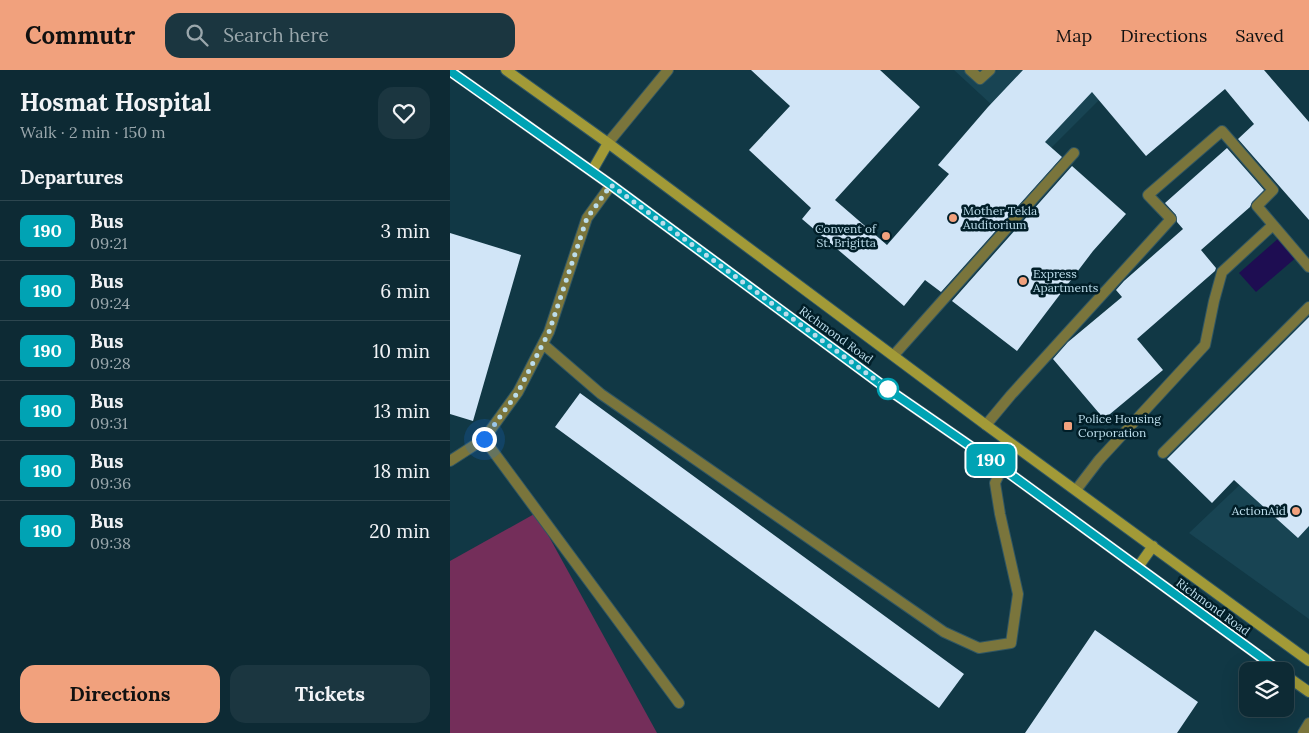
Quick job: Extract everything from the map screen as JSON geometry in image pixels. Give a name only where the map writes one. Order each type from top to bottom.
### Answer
[{"type":"main road","name":"Richmond Road","points":[[506,70],[608,143],[986,425],[1309,661]]},
{"type":"main road","name":"Richmond Road","points":[[450,71],[592,171],[886,388],[1002,468],[1268,662]]},
{"type":"main road","points":[[592,171],[608,143]]},
{"type":"main road","points":[[1138,567],[1153,546]]},
{"type":"main road","points":[[1294,681],[1309,692]]},
{"type":"street","points":[[608,143],[668,70]]},
{"type":"street","points":[[970,70],[980,79],[990,70]]},
{"type":"street","points":[[986,425],[1000,407],[1170,219],[1148,195],[1222,131],[1273,190],[1257,206],[1309,267]]},
{"type":"street","points":[[894,355],[1074,153]]},
{"type":"street","points":[[450,461],[484,439],[518,392],[549,332],[587,218],[611,185]]},
{"type":"street","points":[[1076,490],[1099,460],[1205,344],[1222,272],[1273,225]]},
{"type":"street","points":[[1162,453],[1309,307]]},
{"type":"street","points":[[543,344],[601,394],[618,406],[944,632],[979,648],[1011,643],[1018,594],[995,483],[1002,468]]},
{"type":"street","points":[[484,439],[679,702]]},
{"type":"street","points":[[1303,733],[1309,723]]},
{"type":"shaded area","points":[[954,70],[1129,70],[1045,154]]},
{"type":"shaded area","points":[[1281,236],[1298,256],[1256,292],[1239,273]]},
{"type":"shaded area","points":[[1309,419],[1309,619],[1189,533]]},
{"type":"shaded area","points":[[536,513],[657,733],[450,733],[450,561]]},
{"type":"building","points":[[751,70],[880,70],[920,107],[835,200],[887,245],[949,174],[938,165],[1023,70],[1264,70],[1309,122],[1309,220],[1238,139],[1254,124],[1225,89],[1146,156],[1092,92],[1045,142],[1062,157],[941,292],[925,280],[904,306],[802,219],[811,208],[749,150],[790,106]]},
{"type":"building","points":[[1227,148],[1264,190],[1252,202],[1250,207],[1201,250],[1216,268],[1215,271],[1137,339],[1163,370],[1104,419],[1053,359],[1068,342],[1122,297],[1116,290],[1124,281],[1183,229],[1177,222],[1176,215],[1165,203]]},
{"type":"building","name":"Express Apartments","points":[[1072,166],[1126,214],[1093,251],[1017,351],[952,301]]},
{"type":"building","points":[[450,233],[521,255],[473,421],[450,414]]},
{"type":"building","points":[[1309,317],[1309,526],[1298,538],[1234,480],[1212,503],[1167,459]]},
{"type":"building","points":[[580,393],[964,674],[939,708],[555,427]]},
{"type":"building","points":[[1095,630],[1198,702],[1177,733],[1025,733]]},
{"type":"bus line","name":"190","points":[[450,71],[611,185],[886,388],[1002,468],[1268,662]]},
{"type":"place","name":"Mother Tekla Auditorium","points":[[953,218]]},
{"type":"place","name":"Convent of St. Brigitta","points":[[886,236]]},
{"type":"place","name":"Express Apartments","points":[[1023,281]]},
{"type":"place","name":"Police Housing Corporation","points":[[1068,426]]},
{"type":"place","name":"ActionAid","points":[[1296,511]]},
{"type":"route","points":[[484,439],[518,392],[549,332],[587,218],[611,185],[888,389]]}]
